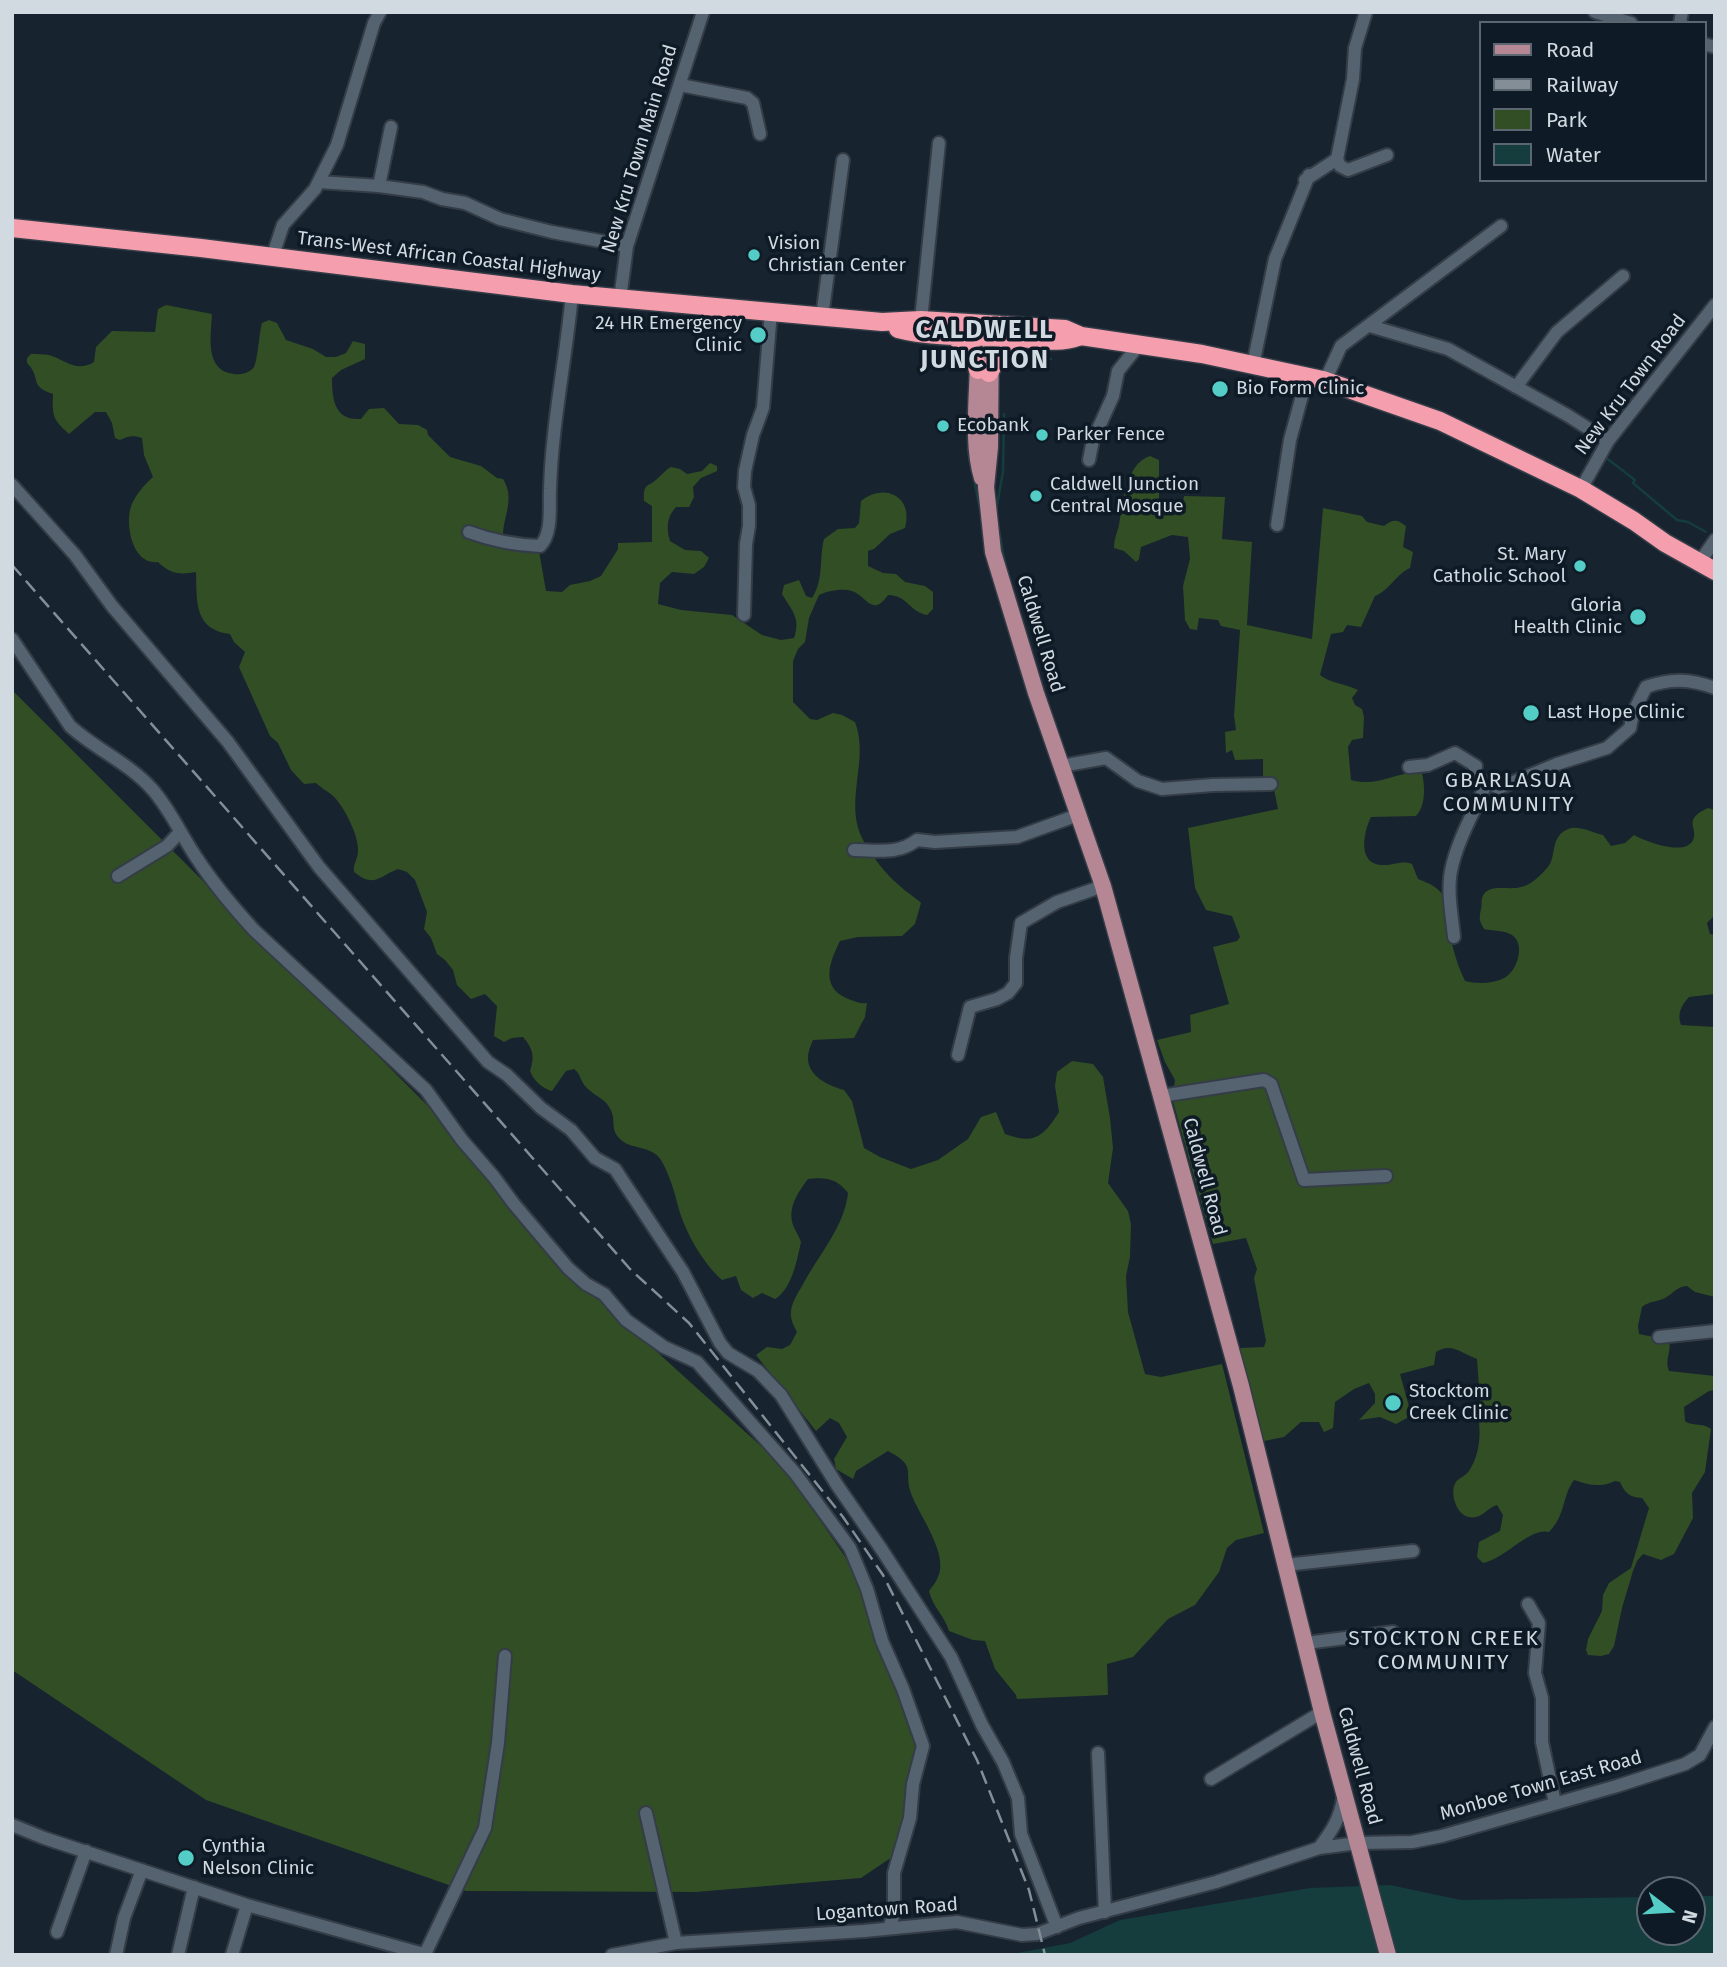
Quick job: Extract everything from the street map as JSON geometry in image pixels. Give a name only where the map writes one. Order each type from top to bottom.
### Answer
[{"type":"highway","name":"Trans-West African Coastal Highway","points":[[12,228],[621,299],[882,322],[921,320],[1052,341],[1071,340],[1081,336]]},
{"type":"highway","name":"Trans-West African Coastal Highway","points":[[882,322],[901,330],[955,337],[984,331],[1065,329],[1081,336],[1135,343],[1325,381],[1440,421],[1581,489],[1707,567]]},
{"type":"highway","points":[[955,337],[971,349],[984,372],[1017,337]]},
{"type":"main road","name":"Caldwell Road","points":[[984,331],[984,372],[990,447],[986,486],[992,552],[1103,887],[1241,1386],[1322,1712],[1388,1955]]},
{"type":"street","points":[[272,258],[283,225],[319,182],[337,145],[374,23],[380,12]]},
{"type":"street","name":"New Kru Town Main Road","points":[[621,299],[626,246],[703,12]]},
{"type":"street","points":[[1366,12],[1355,48],[1353,79],[1337,159],[1340,166],[1348,170],[1387,155]]},
{"type":"street","points":[[1595,12],[1624,21]]},
{"type":"street","points":[[680,85],[747,98],[753,103],[760,134]]},
{"type":"street","points":[[379,186],[391,127]]},
{"type":"street","points":[[921,320],[939,143]]},
{"type":"street","points":[[1292,194],[1309,175],[1337,159]]},
{"type":"street","points":[[822,317],[843,160]]},
{"type":"street","points":[[1253,365],[1275,259],[1309,175]]},
{"type":"street","points":[[319,182],[423,192],[465,203],[500,219],[626,246]]},
{"type":"street","points":[[1325,381],[1341,346],[1502,226]]},
{"type":"street","points":[[1516,387],[1557,332],[1623,276]]},
{"type":"street","points":[[469,532],[517,545],[540,546],[544,542],[550,512],[554,429],[572,294]]},
{"type":"street","name":"New Kru Town Road","points":[[1581,489],[1608,441],[1715,305]]},
{"type":"street","points":[[744,615],[748,526],[745,471],[753,435],[763,408],[771,311]]},
{"type":"street","points":[[1370,326],[1448,349],[1567,415],[1608,441]]},
{"type":"street","points":[[1089,460],[1093,440],[1113,396],[1118,371],[1134,351],[1135,343]]},
{"type":"street","points":[[1277,525],[1290,440],[1307,377]]},
{"type":"street","points":[[12,485],[61,538],[112,606],[228,741],[319,867],[488,1062],[571,1130],[596,1158],[615,1170],[682,1272],[720,1343],[728,1353],[758,1371],[780,1395],[951,1657],[1018,1798],[1021,1834],[1057,1927]]},
{"type":"street","points":[[1707,567],[1715,540]]},
{"type":"street","points":[[12,639],[70,726],[152,788],[214,882],[254,930],[426,1090],[462,1140],[568,1268],[586,1284],[604,1294],[626,1320],[664,1347],[697,1362],[795,1473],[850,1548],[867,1589],[882,1641],[903,1689],[923,1746],[913,1784],[910,1818],[894,1873],[894,1914],[889,1928]]},
{"type":"street","points":[[1409,767],[1428,765],[1455,753],[1476,766],[1473,777],[1499,788],[1509,786],[1557,764],[1607,748],[1630,728],[1633,713],[1646,687],[1664,681],[1686,680],[1715,688]]},
{"type":"street","points":[[1061,766],[1106,758],[1138,781],[1163,789],[1271,784]]},
{"type":"street","points":[[1454,937],[1451,872],[1486,784]]},
{"type":"street","points":[[853,850],[906,849],[917,840],[935,842],[1009,838],[1029,834],[1078,815]]},
{"type":"street","points":[[118,876],[167,846],[180,832]]},
{"type":"street","points":[[958,1055],[970,1007],[997,999],[1008,993],[1016,983],[1021,923],[1057,902],[1103,887]]},
{"type":"street","points":[[1161,1096],[1264,1080],[1271,1084],[1304,1180],[1386,1176]]},
{"type":"street","points":[[1659,1337],[1715,1331]]},
{"type":"street","points":[[1285,1565],[1413,1550]]},
{"type":"street","points":[[1528,1604],[1539,1623],[1535,1672],[1542,1698],[1542,1742],[1555,1803]]},
{"type":"street","points":[[1306,1643],[1392,1632]]},
{"type":"street","points":[[14,1831],[396,1950],[426,1955],[485,1828],[498,1743],[505,1656]]},
{"type":"street","points":[[1211,1779],[1322,1712]]},
{"type":"street","points":[[1700,1755],[1715,1727]]},
{"type":"street","name":"Monboe Town East Road","points":[[1358,1843],[1412,1842],[1442,1836],[1685,1764],[1700,1755],[1715,1751]]},
{"type":"street","points":[[1098,1753],[1105,1912]]},
{"type":"street","points":[[1319,1848],[1341,1814],[1345,1791]]},
{"type":"street","points":[[646,1813],[676,1943]]},
{"type":"street","name":"Logantown Road","points":[[612,1955],[676,1943],[957,1922],[1022,1935],[1037,1934],[1319,1848],[1358,1843]]},
{"type":"street","points":[[57,1932],[86,1852]]},
{"type":"street","points":[[116,1955],[124,1918],[142,1870]]},
{"type":"street","points":[[178,1955],[194,1887]]},
{"type":"street","points":[[232,1955],[247,1905]]},
{"type":"green space","points":[[166,305],[212,314],[211,351],[218,366],[234,374],[245,373],[254,367],[262,323],[269,320],[277,323],[286,340],[313,349],[326,357],[346,353],[353,341],[365,344],[365,359],[341,370],[332,378],[336,407],[352,419],[361,419],[369,409],[384,408],[399,424],[418,425],[427,430],[428,435],[450,457],[481,466],[497,478],[503,479],[507,486],[508,501],[503,539],[539,551],[546,591],[562,592],[570,585],[601,576],[618,549],[618,543],[652,542],[652,506],[644,501],[645,488],[671,467],[687,474],[702,471],[710,463],[717,466],[717,471],[701,478],[693,487],[694,497],[689,507],[676,507],[669,518],[668,527],[670,541],[685,550],[701,551],[709,558],[704,567],[694,574],[672,572],[660,583],[658,604],[681,610],[732,615],[762,635],[781,640],[794,638],[796,620],[782,594],[784,585],[799,580],[806,596],[812,598],[820,576],[824,539],[838,529],[855,528],[859,523],[861,501],[870,495],[887,493],[901,500],[907,517],[905,528],[890,534],[868,551],[868,566],[883,573],[896,574],[905,582],[925,586],[933,592],[933,609],[927,615],[900,598],[888,595],[878,605],[874,605],[848,590],[835,590],[819,595],[809,618],[805,642],[798,649],[793,661],[793,702],[810,719],[817,720],[833,713],[855,722],[860,751],[855,811],[863,840],[879,864],[921,903],[915,924],[902,936],[858,937],[840,941],[833,957],[830,980],[838,993],[846,998],[867,1003],[865,1017],[854,1038],[813,1040],[808,1053],[809,1064],[815,1075],[844,1090],[852,1101],[864,1148],[911,1169],[938,1160],[968,1139],[981,1117],[996,1112],[1005,1134],[1023,1139],[1043,1133],[1059,1112],[1055,1086],[1057,1072],[1072,1061],[1093,1064],[1103,1077],[1113,1148],[1108,1183],[1128,1211],[1131,1224],[1130,1257],[1126,1276],[1128,1312],[1145,1374],[1161,1377],[1222,1364],[1264,1533],[1236,1540],[1227,1548],[1219,1572],[1195,1605],[1168,1619],[1133,1657],[1107,1664],[1108,1695],[1017,1699],[995,1669],[985,1641],[973,1640],[949,1631],[933,1601],[929,1591],[938,1577],[940,1558],[909,1488],[907,1466],[888,1451],[856,1471],[853,1479],[836,1469],[834,1459],[847,1437],[839,1423],[830,1418],[816,1431],[756,1355],[767,1347],[782,1349],[790,1345],[797,1332],[791,1317],[793,1304],[841,1218],[848,1193],[844,1188],[830,1180],[808,1179],[798,1193],[791,1215],[801,1242],[790,1281],[775,1299],[762,1293],[753,1298],[741,1290],[736,1276],[722,1280],[701,1256],[690,1236],[669,1176],[657,1155],[619,1138],[615,1132],[610,1108],[586,1087],[574,1069],[566,1071],[552,1091],[549,1090],[539,1084],[531,1074],[532,1053],[523,1037],[504,1042],[494,1036],[497,1006],[485,994],[471,999],[457,985],[453,970],[437,954],[424,929],[427,912],[415,880],[407,872],[398,869],[376,880],[366,879],[354,872],[358,845],[346,814],[331,794],[316,783],[304,784],[291,770],[278,743],[270,736],[239,667],[245,652],[230,634],[218,631],[203,620],[197,602],[196,572],[171,571],[158,562],[143,558],[137,552],[129,526],[131,505],[153,477],[144,455],[142,438],[115,438],[106,412],[95,412],[69,434],[55,417],[53,394],[40,388],[27,358],[31,354],[49,355],[71,365],[88,365],[94,362],[96,347],[112,331],[155,332],[158,309]]},
{"type":"green space","points":[[1150,456],[1159,460],[1159,503],[1181,514],[1184,496],[1225,497],[1222,539],[1252,542],[1247,625],[1312,639],[1323,508],[1362,516],[1367,522],[1384,526],[1395,521],[1406,526],[1403,547],[1413,552],[1410,568],[1375,596],[1361,627],[1347,625],[1343,632],[1331,634],[1320,675],[1358,690],[1352,698],[1355,705],[1362,709],[1363,738],[1352,740],[1348,747],[1351,780],[1370,782],[1422,773],[1424,796],[1422,807],[1416,816],[1371,817],[1364,847],[1369,860],[1375,864],[1412,864],[1418,879],[1442,894],[1454,952],[1465,981],[1495,981],[1509,975],[1513,970],[1519,951],[1516,939],[1506,932],[1484,929],[1480,919],[1482,898],[1489,890],[1516,888],[1528,884],[1545,871],[1556,841],[1564,831],[1575,828],[1603,835],[1611,846],[1625,843],[1634,835],[1665,846],[1682,847],[1693,840],[1695,816],[1708,808],[1715,810],[1715,915],[1707,923],[1710,934],[1715,935],[1715,994],[1689,997],[1679,1017],[1681,1025],[1715,1027],[1715,1297],[1695,1292],[1687,1286],[1680,1288],[1665,1298],[1642,1307],[1638,1326],[1639,1334],[1669,1340],[1669,1371],[1715,1376],[1715,1390],[1684,1407],[1685,1421],[1711,1429],[1705,1472],[1692,1493],[1693,1518],[1674,1554],[1661,1560],[1643,1554],[1637,1561],[1622,1608],[1614,1646],[1609,1654],[1588,1655],[1588,1639],[1602,1611],[1603,1595],[1609,1583],[1631,1568],[1649,1508],[1642,1498],[1628,1494],[1620,1482],[1595,1485],[1574,1480],[1558,1519],[1549,1532],[1534,1534],[1500,1556],[1483,1563],[1477,1557],[1479,1542],[1500,1531],[1503,1515],[1497,1505],[1477,1517],[1465,1516],[1458,1509],[1453,1495],[1455,1483],[1469,1471],[1478,1448],[1480,1432],[1476,1408],[1480,1402],[1477,1359],[1446,1348],[1436,1352],[1434,1365],[1400,1374],[1410,1410],[1407,1418],[1396,1424],[1380,1417],[1359,1420],[1375,1403],[1375,1394],[1369,1383],[1335,1402],[1333,1428],[1324,1432],[1319,1422],[1301,1422],[1284,1437],[1264,1441],[1240,1348],[1264,1347],[1266,1341],[1254,1278],[1257,1269],[1246,1238],[1213,1244],[1172,1098],[1175,1080],[1157,1040],[1191,1032],[1190,1015],[1229,1004],[1213,947],[1237,941],[1240,937],[1232,916],[1206,910],[1195,888],[1188,828],[1278,809],[1272,780],[1263,779],[1263,759],[1235,760],[1232,750],[1226,753],[1225,732],[1236,730],[1234,716],[1240,630],[1221,626],[1218,620],[1199,618],[1197,630],[1190,629],[1185,620],[1183,586],[1190,559],[1188,537],[1172,535],[1141,547],[1136,562],[1124,551],[1114,548],[1130,476],[1142,460]]},
{"type":"green space","points":[[12,690],[462,1140],[551,1256],[783,1466],[867,1589],[919,1756],[898,1853],[861,1878],[696,1892],[466,1891],[206,1800],[12,1670]]},
{"type":"water","points":[[1390,1885],[1461,1900],[1636,1897],[1636,1946],[1706,1946],[1706,1896],[1715,1896],[1715,1955],[1007,1955],[1070,1943],[1120,1920],[1310,1888]]},
{"type":"waterway","points":[[1043,360],[1051,359]]},
{"type":"waterway","points":[[968,410],[968,451],[981,514]]},
{"type":"waterway","points":[[996,511],[1003,472],[1004,414]]},
{"type":"waterway","points":[[1605,457],[1635,480],[1633,483],[1677,520],[1688,522],[1706,532]]},
{"type":"waterway","points":[[999,531],[1006,569]]},
{"type":"waterway","points":[[990,569],[992,577]]},
{"type":"railway","points":[[12,565],[630,1269],[689,1323],[843,1517],[883,1575],[977,1760],[1029,1890],[1045,1955]]},
{"type":"place","name":"Vision Christian Center","points":[[754,255]]},
{"type":"place","name":"24 HR Emergency Clinic","points":[[758,335]]},
{"type":"place","name":"Bio Form Clinic","points":[[1220,389]]},
{"type":"place","name":"Ecobank","points":[[943,426]]},
{"type":"place","name":"Parker Fence","points":[[1042,435]]},
{"type":"place","name":"Caldwell Junction Central Mosque","points":[[1036,496]]},
{"type":"place","name":"St. Mary Catholic School","points":[[1580,566]]},
{"type":"place","name":"Gloria Health Clinic","points":[[1638,617]]},
{"type":"place","name":"Last Hope Clinic","points":[[1531,713]]},
{"type":"place","name":"Stocktom Creek Clinic","points":[[1393,1403]]},
{"type":"place","name":"Cynthia Nelson Clinic","points":[[186,1858]]},
{"type":"district","name":"CALDWELL JUNCTION","points":[[985,346]]},
{"type":"district","name":"GBARLASUA COMMUNITY","points":[[1509,793]]},
{"type":"district","name":"STOCKTON CREEK COMMUNITY","points":[[1444,1651]]}]
